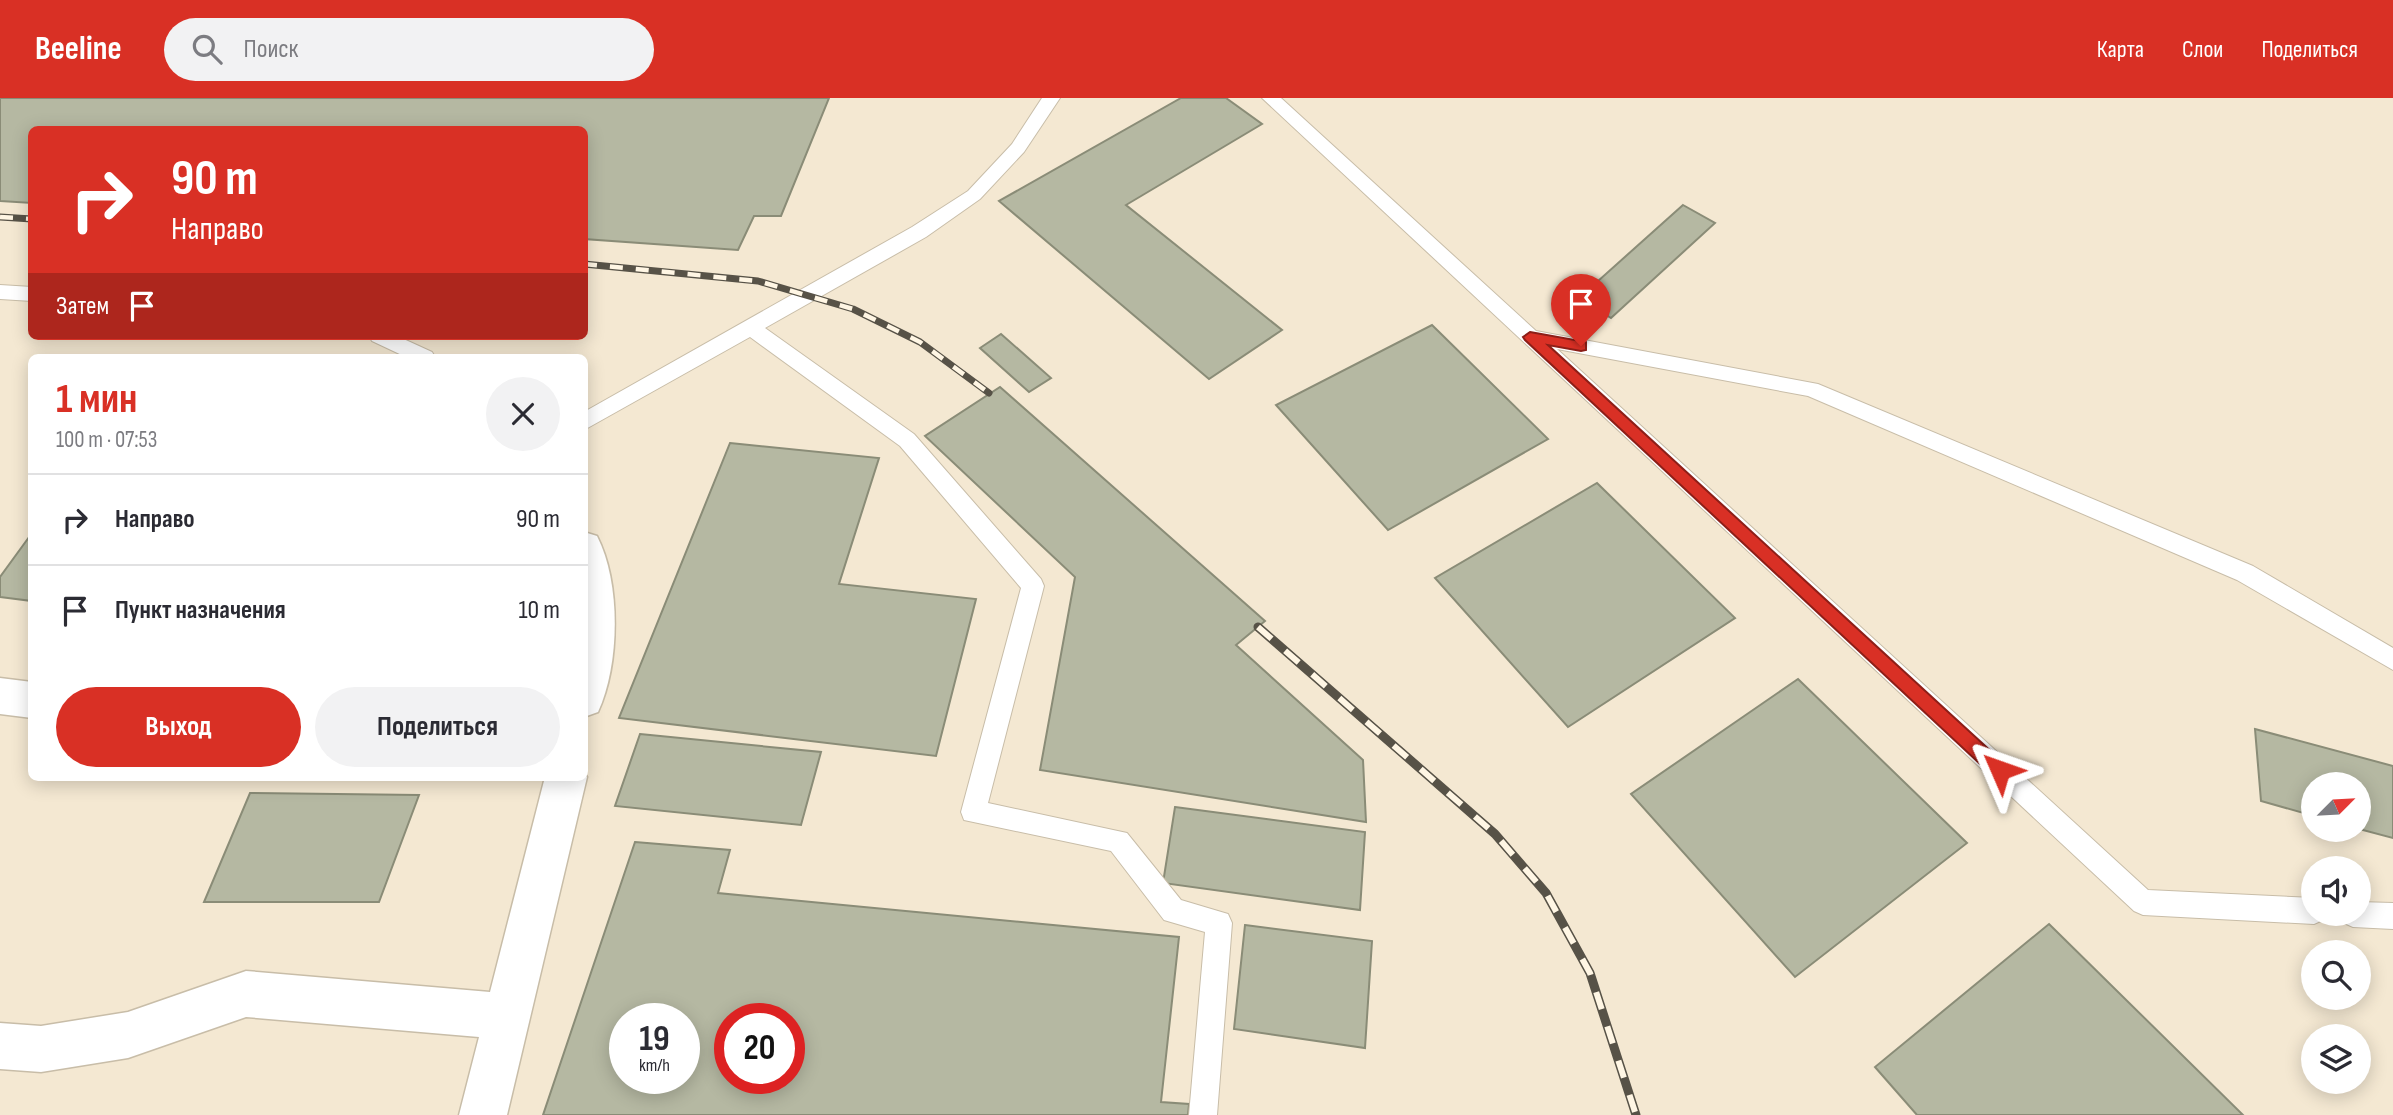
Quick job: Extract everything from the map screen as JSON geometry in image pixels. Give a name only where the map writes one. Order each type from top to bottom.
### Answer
[{"type":"street","points":[[588,562],[594,584],[593,663],[588,683]]},
{"type":"street","points":[[0,696],[28,700]]},
{"type":"street","points":[[483,1115],[565,781]]},
{"type":"street","points":[[0,1046],[41,1049],[128,1035],[246,994],[509,1017]]},
{"type":"lane","points":[[588,420],[919,232],[974,195],[1018,148],[1051,98]]},
{"type":"lane","points":[[1271,98],[2143,902],[2301,910]]},
{"type":"lane","points":[[0,292],[28,294]]},
{"type":"lane","points":[[751,328],[907,440],[1033,586],[973,812],[1118,841],[1173,911],[1219,923],[1203,1115]]},
{"type":"lane","points":[[1530,337],[1811,389],[2245,573],[2393,660]]},
{"type":"lane","points":[[388,340],[418,354]]},
{"type":"lane","points":[[2371,915],[2393,916]]},
{"type":"building","points":[[0,98],[829,98],[781,216],[754,216],[738,250],[588,239],[588,126],[28,126],[28,203],[0,201]]},
{"type":"building","points":[[1181,98],[1226,98],[1262,124],[1126,205],[1282,330],[1209,379],[999,201]]},
{"type":"building","points":[[1683,205],[1715,223],[1611,318],[1579,298]]},
{"type":"building","points":[[1432,325],[1548,439],[1388,530],[1276,405]]},
{"type":"building","points":[[1001,334],[1051,378],[1029,392],[980,348]]},
{"type":"building","points":[[1000,387],[1265,621],[1236,645],[1363,760],[1366,822],[1040,770],[1075,577],[925,436]]},
{"type":"building","points":[[730,443],[879,458],[839,584],[976,599],[936,756],[619,718]]},
{"type":"building","points":[[1597,483],[1735,618],[1568,727],[1435,578]]},
{"type":"building","points":[[28,538],[28,600],[0,597],[0,577]]},
{"type":"building","points":[[1798,679],[1967,843],[1795,977],[1631,794]]},
{"type":"building","points":[[2255,729],[2393,766],[2393,838],[2371,832],[2371,772],[2301,772],[2301,812],[2261,801]]},
{"type":"building","points":[[640,734],[821,752],[801,825],[615,806]]},
{"type":"building","points":[[250,793],[419,795],[379,902],[204,902]]},
{"type":"building","points":[[1175,807],[1365,832],[1360,910],[1163,883]]},
{"type":"building","points":[[635,842],[730,850],[718,893],[1179,937],[1161,1102],[1189,1104],[1188,1115],[543,1115]]},
{"type":"building","points":[[2049,924],[2243,1115],[1917,1115],[1875,1067]]},
{"type":"building","points":[[1245,925],[1372,941],[1365,1048],[1234,1029]]},
{"type":"railway","points":[[0,217],[28,219]]},
{"type":"railway","points":[[588,264],[758,281],[853,309],[920,342],[989,393]]},
{"type":"railway","points":[[1258,627],[1495,834],[1546,893],[1590,973],[1636,1115]]},
{"type":"route","points":[[1581,346],[1530,337],[2000,770]]}]
